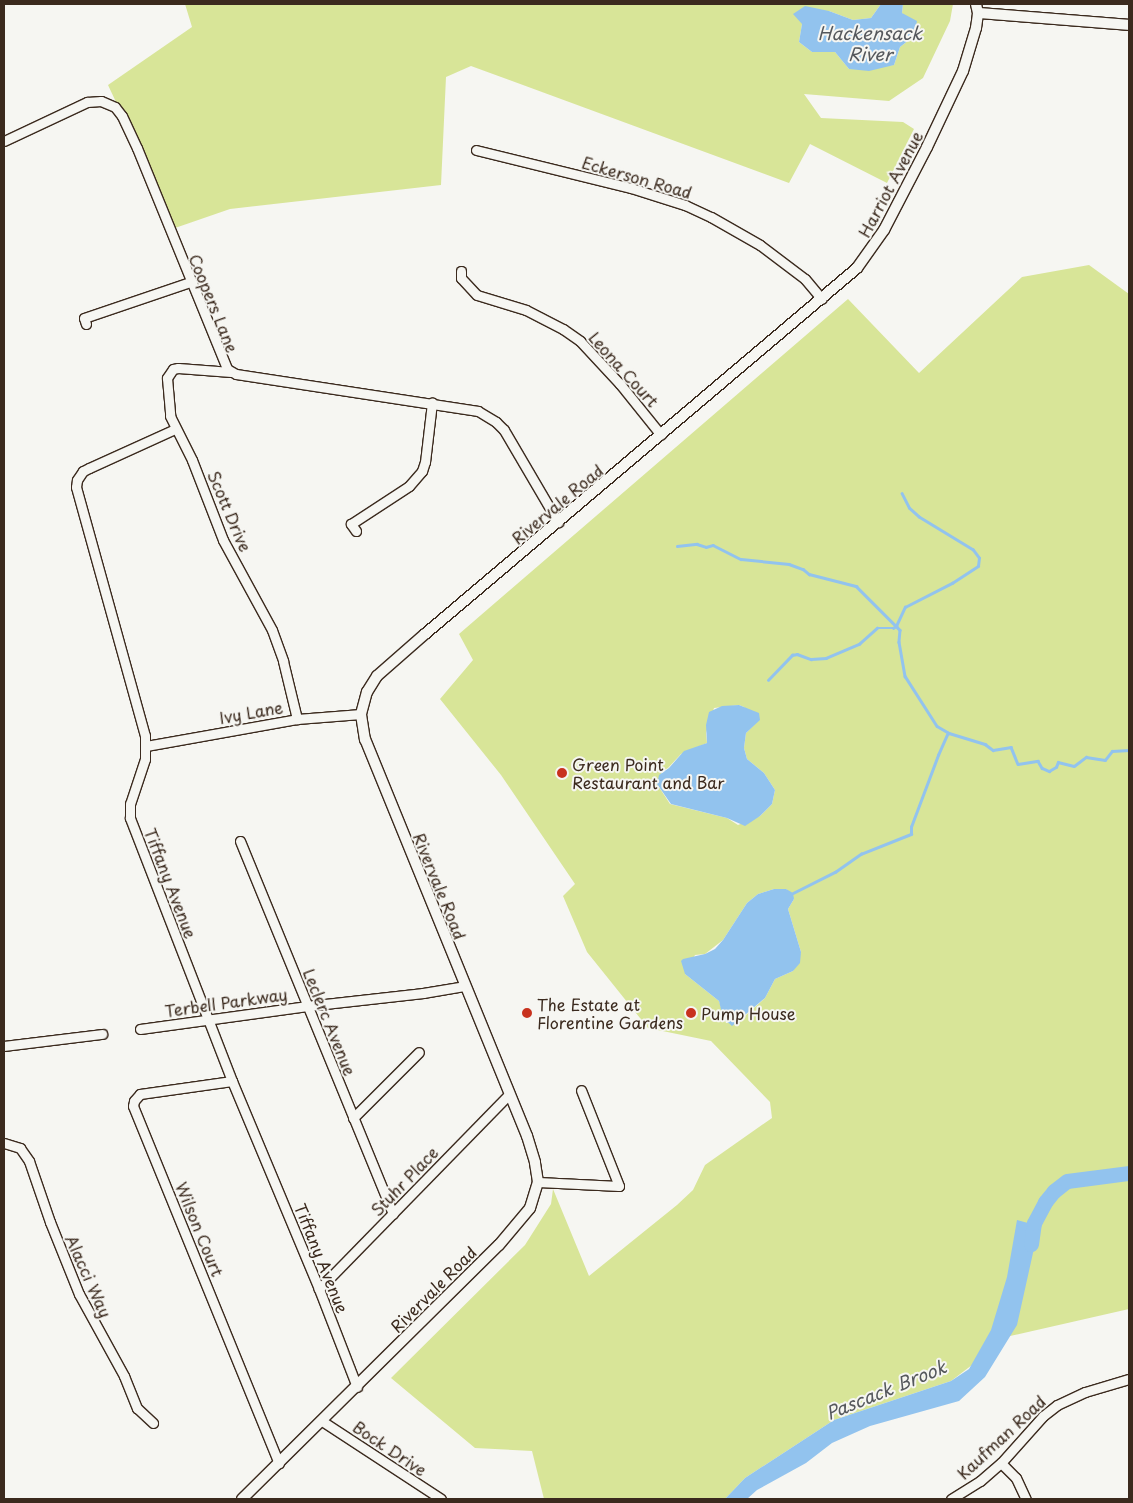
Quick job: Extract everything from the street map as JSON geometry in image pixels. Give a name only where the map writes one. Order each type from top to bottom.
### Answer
[{"type":"street","points":[[977,8],[1129,25]]},
{"type":"street","name":"Harriot Avenue","points":[[772,342],[857,268],[884,230],[927,147],[963,71],[971,51],[977,8]]},
{"type":"street","name":"Coopers Lane","points":[[4,142],[87,102],[101,101],[115,107],[122,116],[137,148],[223,365],[231,372],[468,408],[496,422],[510,439],[558,522]]},
{"type":"street","name":"Eckerson Road","points":[[476,150],[631,188],[685,205],[728,225],[760,244],[805,279],[822,299]]},
{"type":"street","name":"Leona Court","points":[[461,271],[461,278],[477,295],[526,310],[563,329],[580,341],[620,384],[661,435]]},
{"type":"street","points":[[86,324],[84,318],[190,282]]},
{"type":"street","name":"Rivervale Road","points":[[242,1499],[499,1245],[530,1208],[538,1182],[532,1150],[368,750],[361,714],[367,692],[377,676],[772,342]]},
{"type":"street","name":"Scott Drive","points":[[231,372],[178,368],[169,373],[167,378],[168,403],[175,429],[192,460],[222,540],[275,638],[297,719]]},
{"type":"street","points":[[356,531],[351,524],[409,486],[422,471],[425,462],[432,402]]},
{"type":"street","name":"Tiffany Avenue","points":[[175,429],[83,471],[77,480],[76,487],[146,746],[145,759],[130,804],[130,818],[232,1081],[319,1289],[356,1387]]},
{"type":"street","name":"Ivy Lane","points":[[146,746],[297,719],[361,714]]},
{"type":"street","name":"Leclerc Avenue","points":[[240,841],[393,1214]]},
{"type":"street","name":"Terbell Parkway","points":[[140,1029],[465,986]]},
{"type":"street","points":[[4,1046],[102,1034]]},
{"type":"street","points":[[353,1118],[419,1052]]},
{"type":"street","name":"Wilson Court","points":[[232,1081],[140,1094],[134,1101],[133,1106],[279,1462]]},
{"type":"street","points":[[538,1182],[618,1186],[582,1090]]},
{"type":"street","name":"Stuhr Place","points":[[319,1289],[509,1094]]},
{"type":"street","name":"Alacci Way","points":[[4,1143],[20,1148],[29,1161],[50,1222],[79,1294],[124,1376],[137,1408],[152,1424]]},
{"type":"street","name":"Kaufman Road","points":[[951,1499],[971,1488],[1001,1463],[1043,1416],[1057,1405],[1085,1392],[1129,1379]]},
{"type":"street","name":"Bock Drive","points":[[322,1421],[441,1499]]},
{"type":"street","points":[[1001,1463],[1016,1478],[1026,1499]]},
{"type":"green space","points":[[185,4],[881,4],[871,18],[853,20],[829,11],[802,24],[799,42],[812,52],[835,52],[849,69],[894,65],[900,47],[914,36],[902,13],[903,4],[953,4],[950,21],[923,78],[889,101],[804,94],[821,118],[903,122],[914,129],[887,183],[810,144],[789,183],[471,66],[446,77],[441,185],[230,209],[175,228],[108,85],[192,27]]},
{"type":"green space","points":[[1089,265],[1129,294],[1129,1309],[1010,1336],[951,1381],[834,1420],[745,1478],[725,1499],[544,1499],[532,1451],[475,1448],[391,1378],[525,1245],[551,1204],[553,1189],[589,1276],[693,1190],[705,1165],[772,1118],[770,1102],[711,1041],[648,1028],[587,952],[563,896],[575,884],[501,775],[440,699],[473,660],[459,634],[848,299],[919,373],[1022,277]],"holes":[[[739,705],[744,707],[757,722],[746,733],[744,748],[747,759],[764,773],[775,790],[772,804],[760,816],[738,825],[727,818],[670,804],[657,784],[662,771],[668,768],[681,754],[707,743],[706,733],[714,708]],[[774,889],[786,889],[794,899],[788,909],[801,952],[793,971],[775,979],[765,998],[738,1022],[726,1023],[719,1001],[685,974],[695,955],[705,954],[723,940],[747,903],[758,894]]]},
{"type":"water","name":"Hackensack River","points":[[881,4],[903,4],[902,13],[917,21],[914,36],[900,47],[894,65],[869,71],[849,69],[835,52],[812,52],[799,42],[802,24],[793,14],[805,6],[829,11],[853,20],[871,18]]},
{"type":"water","points":[[739,705],[759,713],[760,720],[746,733],[744,748],[747,759],[764,773],[775,790],[772,804],[760,816],[745,826],[727,818],[671,804],[657,784],[659,775],[669,768],[684,751],[707,743],[706,725],[709,712],[722,706]]},
{"type":"water","points":[[774,889],[786,889],[793,893],[794,899],[788,909],[801,952],[800,963],[793,971],[775,979],[765,998],[732,1026],[723,1018],[719,1001],[685,974],[681,961],[715,949],[747,903],[758,894]]},
{"type":"water","points":[[1017,1220],[1039,1226],[1017,1325],[985,1377],[959,1401],[870,1426],[832,1443],[806,1463],[757,1490],[747,1499],[725,1499],[745,1478],[834,1420],[951,1381],[969,1369],[991,1330],[1007,1277]]},
{"type":"waterway","points":[[768,680],[792,655],[797,654],[811,659],[826,658],[859,644],[877,628],[893,628],[896,626],[905,607],[952,583],[978,566],[979,558],[973,550],[919,517],[909,508],[902,494]]},
{"type":"waterway","points":[[677,546],[697,544],[706,547],[713,545],[741,559],[789,564],[803,569],[809,574],[856,586],[900,630],[899,642],[905,676],[937,726],[949,733],[985,744],[993,750],[1011,747],[1018,764],[1038,761],[1042,768],[1049,771],[1056,767],[1058,762],[1074,766],[1086,757],[1105,760],[1112,751],[1129,750]]},
{"type":"waterway","points":[[793,893],[835,872],[861,854],[911,834],[911,827],[948,733]]},
{"type":"waterway","name":"Pascack Brook","points":[[1031,1244],[1034,1223],[1045,1202],[1054,1191],[1067,1181],[1129,1173]]},
{"type":"place","name":"Green Point Restaurant and Bar","points":[[562,773]]},
{"type":"place","name":"The Estate at Florentine Gardens","points":[[527,1013]]},
{"type":"place","name":"Pump House","points":[[691,1013]]}]
